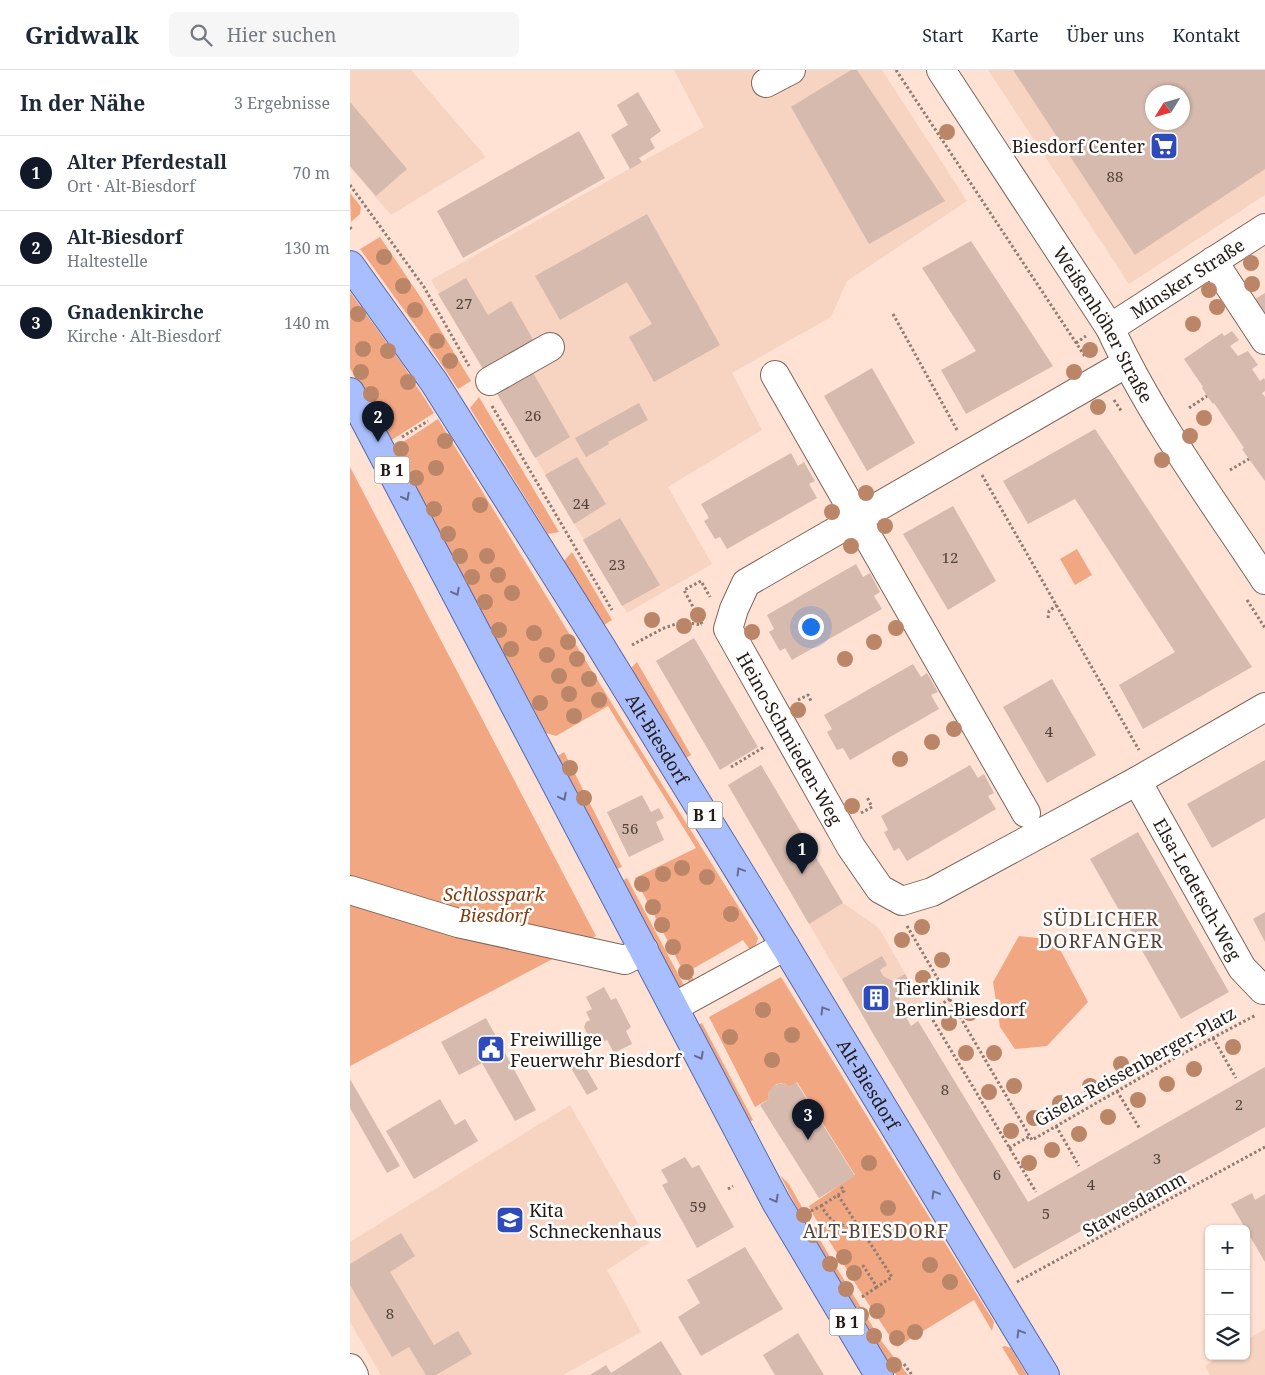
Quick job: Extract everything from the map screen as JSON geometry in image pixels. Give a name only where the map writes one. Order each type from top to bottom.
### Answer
[{"type":"main road","name":"Alt-Biesdorf","points":[[350,265],[434,382],[595,637],[1045,1375]]},
{"type":"main road","name":"B 1","points":[[350,392],[776,1202],[879,1375]]},
{"type":"street","points":[[766,83],[791,70]]},
{"type":"street","name":"Weißenhöher Straße","points":[[941,70],[1110,328],[1126,363],[1170,437],[1254,588]]},
{"type":"street","name":"Minsker Straße","points":[[1110,328],[1265,228]]},
{"type":"street","points":[[1213,261],[1265,340]]},
{"type":"street","points":[[490,382],[550,347]]},
{"type":"street","name":"Heino-Schmieden-Weg","points":[[902,901],[880,889],[852,847],[728,628],[734,609],[746,583],[1126,363]]},
{"type":"street","points":[[775,375],[1026,813]]},
{"type":"street","points":[[902,901],[932,892],[1144,777],[1265,706]]},
{"type":"street","name":"Elsa-Ledetsch-Weg","points":[[1144,777],[1242,968],[1264,990]]},
{"type":"street","points":[[350,890],[458,923],[625,960],[644,950]]},
{"type":"street","points":[[674,1007],[785,946]]},
{"type":"street","points":[[350,1368],[354,1375]]},
{"type":"path","points":[[896,70],[1127,419]]},
{"type":"path","points":[[350,185],[393,243]]},
{"type":"path","points":[[893,314],[1057,605],[1144,777]]},
{"type":"path","points":[[1190,408],[1207,396]]},
{"type":"path","points":[[399,439],[428,420]]},
{"type":"path","points":[[1230,470],[1249,459]]},
{"type":"path","points":[[632,645],[664,628],[682,622],[703,625],[684,590],[701,581],[711,598]]},
{"type":"path","points":[[1254,588],[1265,628]]},
{"type":"path","points":[[1048,618],[1049,611],[1057,605]]},
{"type":"path","name":"Gisela-Reissenberger-Platz","points":[[902,901],[903,917],[1032,1140],[1263,1011],[1264,990]]},
{"type":"path","points":[[950,999],[928,1012],[1036,1192]]},
{"type":"path","points":[[1213,1038],[1236,1078]]},
{"type":"path","points":[[1117,1091],[1140,1129]]},
{"type":"path","points":[[1056,1126],[1079,1166]]},
{"type":"path","points":[[1009,1148],[1030,1136]]},
{"type":"path","name":"Stawesdamm","points":[[1016,1283],[1265,1147]]},
{"type":"path","points":[[807,1213],[844,1190],[840,1185]]},
{"type":"path","points":[[728,1189],[732,1186]]},
{"type":"path","points":[[838,1195],[892,1277],[864,1295]]},
{"type":"path","points":[[820,1206],[832,1222],[845,1226],[859,1226]]},
{"type":"path","points":[[862,1264],[876,1287]]},
{"type":"shaded area","points":[[350,70],[411,70],[486,157],[391,215],[350,167]]},
{"type":"shaded area","points":[[674,70],[882,70],[967,201],[847,281],[831,317],[732,373],[762,430],[668,487],[712,564],[627,613],[431,280],[704,127]]},
{"type":"shaded area","name":"Biesdorf Center","points":[[988,70],[1265,70],[1265,195],[1129,284]]},
{"type":"shaded area","points":[[761,765],[843,903],[879,928],[925,1008],[875,1037],[728,785]]},
{"type":"shaded area","name":"Kita Schneckenhaus","points":[[570,1105],[649,1243],[607,1270],[641,1332],[563,1375],[381,1375],[350,1322],[350,1242]]},
{"type":"shaded area","points":[[1265,1329],[1265,1375],[1210,1375],[1205,1366],[1214,1360],[1250,1360],[1250,1338]]},
{"type":"green space","points":[[350,193],[361,207],[360,214],[351,222]]},
{"type":"green space","points":[[380,237],[423,301],[471,381],[458,389],[360,249]]},
{"type":"green space","points":[[350,292],[403,365],[434,413],[390,441],[350,368]]},
{"type":"green space","points":[[479,397],[559,532],[548,534],[470,408]]},
{"type":"green space","points":[[438,419],[758,938],[753,954],[743,940],[689,971],[697,986],[692,988],[635,878],[696,848],[608,706],[556,736],[543,732],[394,448]]},
{"type":"green space","name":"Schlosspark Biesdorf","points":[[350,467],[596,936],[350,1066]]},
{"type":"green space","points":[[1077,549],[1092,575],[1075,585],[1060,559]]},
{"type":"green space","points":[[572,552],[612,620],[604,625],[564,561]]},
{"type":"green space","points":[[637,662],[691,755],[686,758],[630,669]]},
{"type":"green space","points":[[564,752],[622,867],[615,870],[556,757]]},
{"type":"green space","points":[[627,878],[686,989],[679,989],[676,985],[622,881]]},
{"type":"green space","points":[[1019,936],[1055,940],[1088,1002],[1047,1046],[1015,1049],[1000,1027],[993,982]]},
{"type":"green space","points":[[781,977],[994,1322],[992,1331],[974,1300],[897,1347],[814,1216],[809,1206],[855,1175],[797,1082],[789,1087],[784,1083],[776,1084],[768,1093],[769,1099],[755,1107],[709,1017]]},
{"type":"green space","points":[[702,1023],[753,1120],[748,1123],[696,1026]]},
{"type":"green space","points":[[780,1175],[789,1184],[827,1252],[882,1342],[908,1375],[896,1375],[880,1351],[821,1252]]},
{"type":"green space","points":[[1002,1347],[1011,1348],[1027,1375],[1019,1375]]},
{"type":"building","points":[[851,70],[857,70],[945,201],[869,244],[791,107]]},
{"type":"building","name":"Biesdorf Center","points":[[1013,70],[1265,70],[1265,169],[1135,255]]},
{"type":"building","points":[[638,92],[661,131],[650,139],[655,148],[639,158],[642,162],[630,169],[611,135],[628,125],[617,105]]},
{"type":"building","points":[[350,102],[407,169],[376,196],[350,166]]},
{"type":"building","points":[[579,131],[605,178],[463,258],[437,211]]},
{"type":"building","points":[[647,214],[720,345],[654,382],[629,337],[652,324],[627,282],[560,320],[535,276]]},
{"type":"building","points":[[971,241],[1053,366],[966,414],[941,370],[976,351],[922,268]]},
{"type":"building","points":[[466,278],[488,315],[511,301],[534,341],[483,369],[438,294]]},
{"type":"building","points":[[1265,293],[1265,313],[1255,299]]},
{"type":"building","points":[[1232,331],[1239,340],[1230,346],[1238,356],[1248,351],[1258,365],[1252,369],[1260,381],[1264,378],[1265,380],[1265,391],[1262,393],[1265,397],[1265,481],[1184,359],[1222,333],[1224,336]]},
{"type":"building","points":[[872,368],[915,443],[867,471],[824,396]]},
{"type":"building","points":[[532,371],[570,437],[535,458],[496,392]]},
{"type":"building","points":[[639,403],[648,420],[608,442],[609,444],[586,457],[575,438]]},
{"type":"building","points":[[1095,429],[1252,667],[1143,729],[1119,685],[1175,652],[1075,499],[1028,524],[1003,481]]},
{"type":"building","points":[[791,453],[798,466],[804,462],[815,481],[809,484],[817,498],[727,549],[720,537],[715,539],[704,521],[709,518],[701,504]]},
{"type":"building","points":[[577,457],[606,504],[574,524],[545,475]]},
{"type":"building","points":[[953,506],[996,581],[948,610],[903,534]]},
{"type":"building","points":[[620,518],[660,585],[622,606],[583,540]]},
{"type":"building","points":[[856,564],[863,577],[870,573],[880,592],[874,596],[882,609],[792,660],[785,648],[780,651],[769,632],[774,629],[767,615]]},
{"type":"building","points":[[694,638],[758,747],[720,770],[656,661]]},
{"type":"building","points":[[913,664],[921,677],[927,673],[938,692],[931,695],[939,709],[850,760],[843,748],[837,750],[827,732],[832,729],[824,715]]},
{"type":"building","points":[[1052,679],[1096,755],[1047,783],[1003,707]]},
{"type":"building","points":[[1265,760],[1265,818],[1212,848],[1187,804]]},
{"type":"building","points":[[761,765],[843,903],[809,924],[728,785]]},
{"type":"building","points":[[970,765],[978,778],[984,774],[994,793],[988,796],[996,809],[907,861],[899,848],[894,851],[884,832],[888,830],[881,816]]},
{"type":"building","points":[[642,795],[651,812],[659,808],[664,818],[656,822],[664,840],[629,857],[607,812]]},
{"type":"building","points":[[1138,832],[1229,992],[1181,1019],[1090,859]]},
{"type":"building","points":[[1265,912],[1265,942],[1253,919]]},
{"type":"building","points":[[882,956],[887,965],[880,970],[883,976],[893,981],[905,974],[912,986],[900,993],[899,1004],[911,1026],[918,1021],[1028,1202],[1265,1067],[1265,1127],[1014,1269],[842,979]]},
{"type":"building","points":[[604,987],[611,1000],[616,998],[631,1027],[626,1031],[632,1044],[614,1053],[607,1040],[602,1042],[598,1035],[594,1037],[588,1036],[584,1027],[586,1022],[590,1020],[586,1012],[592,1009],[586,997]]},
{"type":"building","points":[[486,1018],[536,1110],[515,1121],[482,1063],[459,1075],[441,1042]]},
{"type":"building","points":[[579,1056],[598,1089],[587,1095],[568,1063]]},
{"type":"building","points":[[350,1079],[400,1166],[387,1173],[350,1108]]},
{"type":"building","points":[[796,1082],[855,1176],[819,1198],[760,1105],[769,1099],[768,1093],[774,1085],[784,1083],[789,1087]]},
{"type":"building","points":[[440,1099],[455,1125],[465,1119],[478,1141],[414,1179],[386,1131]]},
{"type":"building","points":[[685,1157],[692,1168],[699,1165],[734,1227],[697,1248],[662,1185],[668,1182],[661,1170]]},
{"type":"building","points":[[1252,1193],[1255,1200],[1265,1194],[1265,1262],[1250,1236],[1250,1225],[1243,1225],[1231,1204]]},
{"type":"building","points":[[401,1233],[415,1256],[390,1272],[434,1345],[458,1331],[472,1354],[436,1375],[426,1375],[409,1347],[392,1357],[350,1285],[350,1264]]},
{"type":"building","points":[[745,1247],[783,1309],[701,1356],[678,1317],[700,1303],[687,1280]]},
{"type":"building","points":[[798,1333],[824,1375],[775,1375],[763,1355]]},
{"type":"building","points":[[661,1341],[682,1375],[590,1375],[606,1365],[611,1373]]},
{"type":"place","name":"Biesdorf Center","points":[[1164,146]]},
{"type":"place","name":"Alt-Biesdorf","points":[[378,442]]},
{"type":"place","name":"Alter Pferdestall","points":[[802,874]]},
{"type":"place","name":"Tierklinik Berlin-Biesdorf","points":[[876,998]]},
{"type":"place","name":"Freiwillige Feuerwehr Biesdorf","points":[[491,1049]]},
{"type":"place","name":"Gnadenkirche","points":[[808,1140]]},
{"type":"place","name":"Kita Schneckenhaus","points":[[510,1220]]},
{"type":"district","name":"SÜDLICHER DORFANGER","points":[[1101,930]]},
{"type":"district","name":"ALT-BIESDORF","points":[[876,1231]]}]
